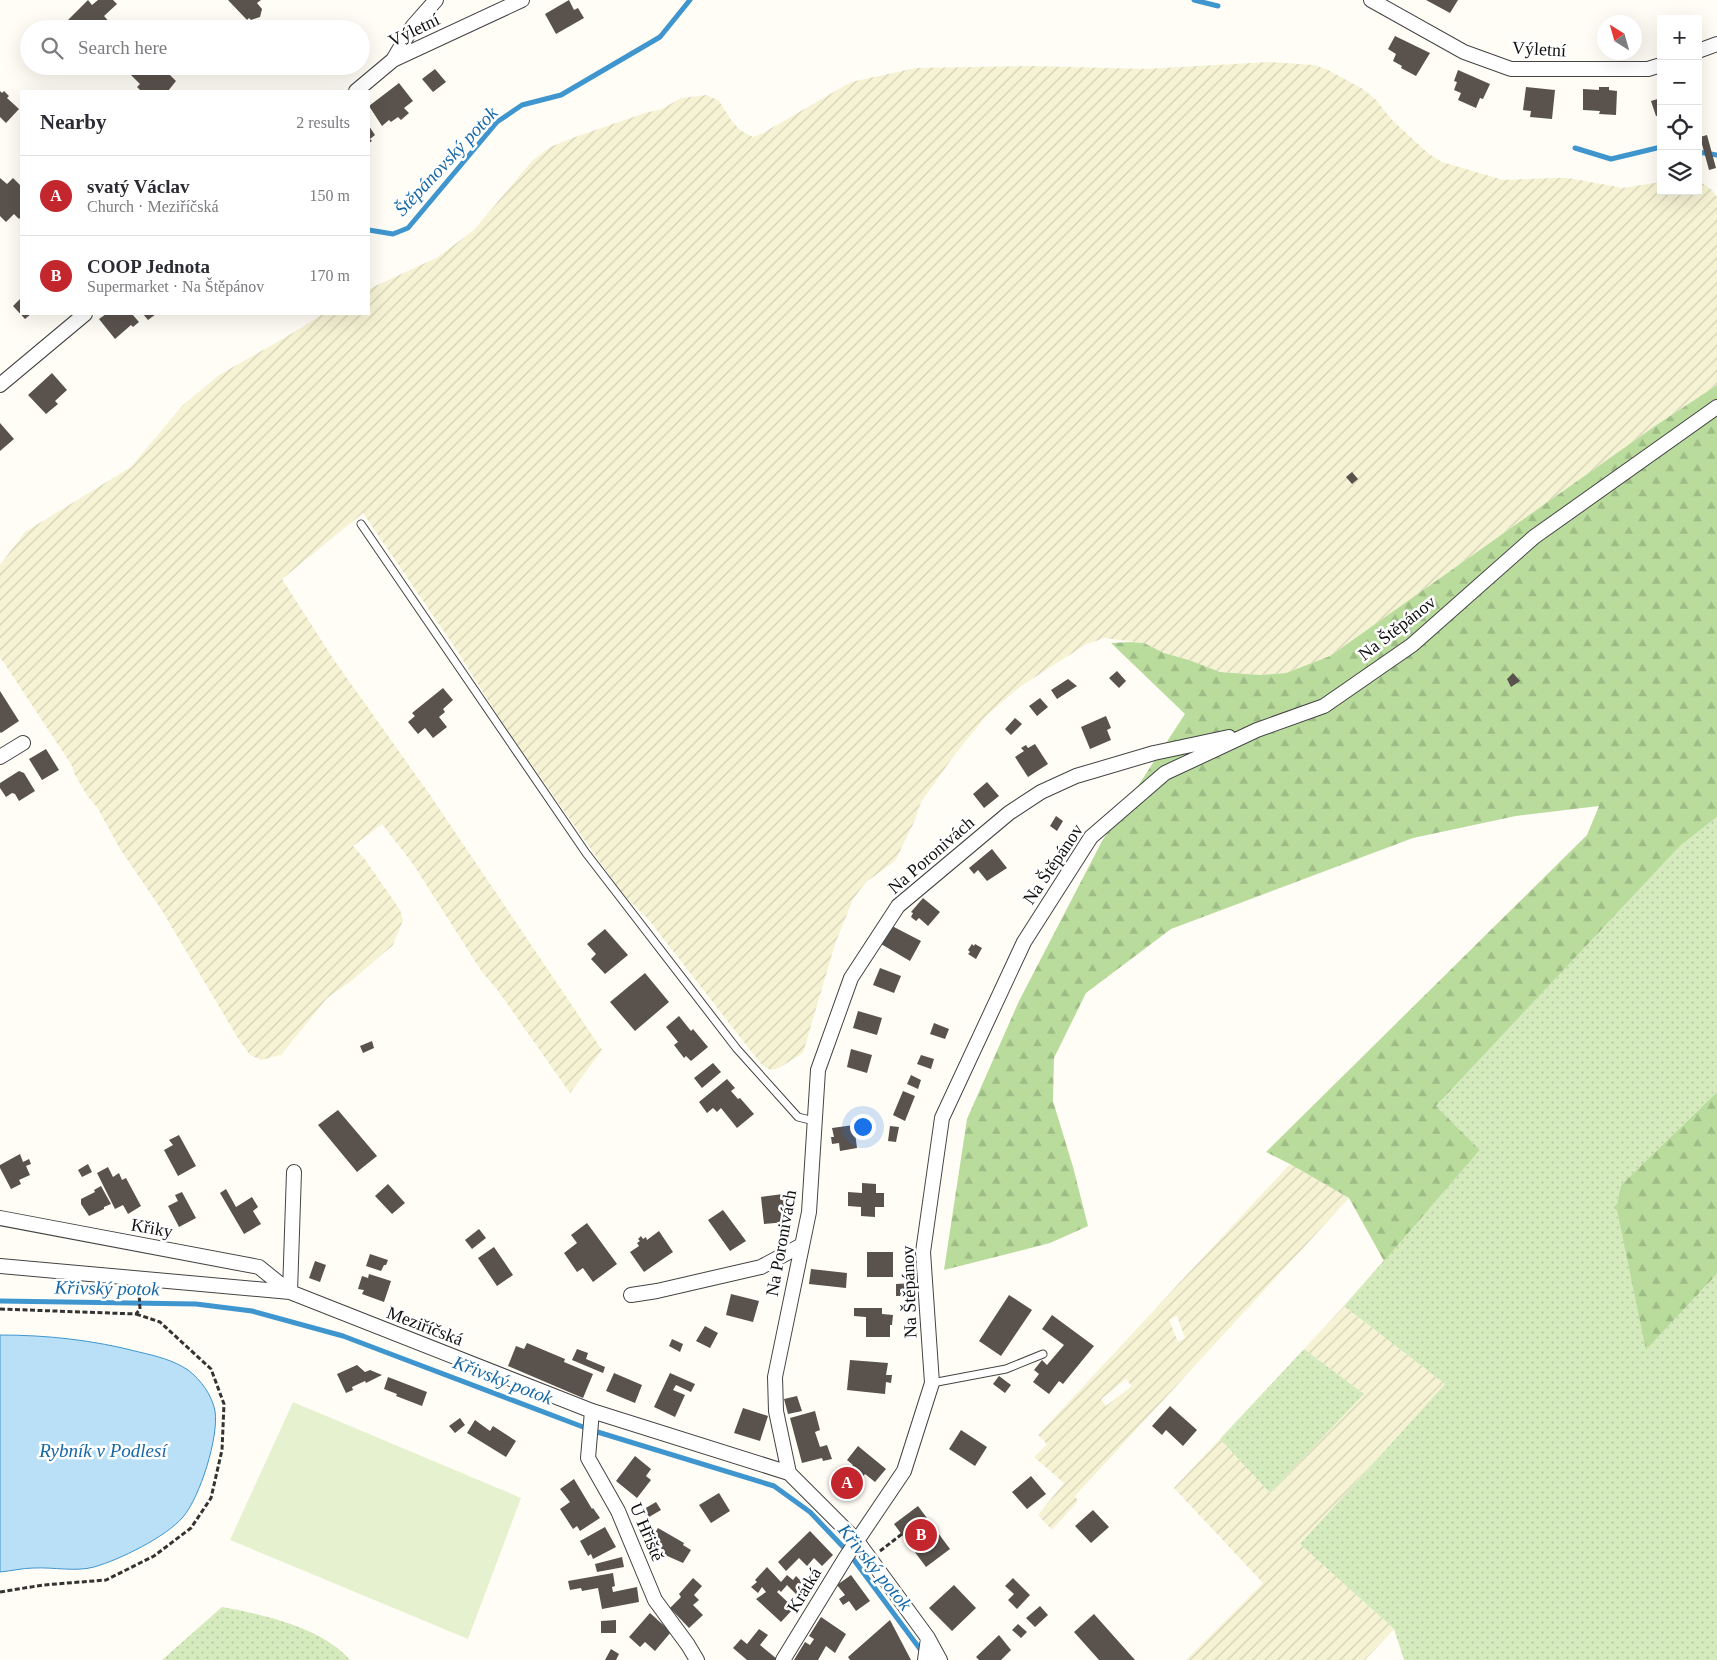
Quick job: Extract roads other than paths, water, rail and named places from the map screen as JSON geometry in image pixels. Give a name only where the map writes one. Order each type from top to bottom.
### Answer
[{"type":"street","points":[[393,60],[414,26],[436,0]]},
{"type":"street","name":"Výletní","points":[[357,90],[393,60],[522,0]]},
{"type":"street","name":"Výletní","points":[[1371,0],[1464,52],[1511,69],[1648,69],[1657,66]]},
{"type":"street","points":[[1702,50],[1717,44]]},
{"type":"street","points":[[0,384],[84,315]]},
{"type":"street","name":"Na Štěpánov","points":[[852,1549],[904,1471],[932,1383],[923,1252],[942,1118],[1024,942],[1091,837],[1165,773],[1257,730],[1324,706],[1404,651],[1534,537],[1717,407]]},
{"type":"street","name":"Na Poronivách","points":[[789,1473],[776,1411],[775,1377],[809,1212],[818,1070],[851,978],[898,906],[1009,812],[1041,792],[1076,776],[1154,753],[1257,730]]},
{"type":"street","points":[[0,757],[23,743]]},
{"type":"street","points":[[290,1292],[294,1172]]},
{"type":"street","name":"Křiky","points":[[0,1218],[259,1267],[290,1292]]},
{"type":"street","points":[[631,1295],[657,1291],[761,1267],[802,1245]]},
{"type":"street","name":"Meziříčská","points":[[0,1266],[290,1292],[592,1416],[789,1473],[928,1638],[940,1660]]},
{"type":"street","name":"U Hřiště","points":[[592,1416],[588,1458],[618,1511],[655,1600],[697,1660]]},
{"type":"street","name":"Krátká","points":[[783,1660],[852,1549]]},
{"type":"street","points":[[925,1660],[928,1638]]},
{"type":"lane","points":[[361,524],[586,853],[737,1049],[798,1117],[814,1121]]},
{"type":"lane","points":[[932,1383],[1006,1369],[1043,1354]]},
{"type":"water","name":"Rybník v Podlesí","points":[[0,1335],[70,1339],[104,1344],[170,1361],[188,1370],[197,1378],[209,1394],[214,1405],[214,1436],[207,1466],[196,1496],[183,1517],[175,1525],[142,1547],[94,1567],[80,1569],[30,1568],[0,1572]]},
{"type":"waterway","name":"Štěpánovský potok","points":[[370,230],[393,234],[408,228],[497,122],[522,105],[561,95],[660,37],[690,0]]},
{"type":"waterway","name":"Štěpánovský potok","points":[[1194,0],[1218,6]]},
{"type":"waterway","name":"Štěpánovský potok","points":[[1575,148],[1611,159],[1657,148]]},
{"type":"waterway","name":"Štěpánovský potok","points":[[1702,153],[1717,155]]},
{"type":"waterway","name":"Křivský potok","points":[[0,1301],[196,1304],[252,1311],[343,1336],[591,1430],[774,1486],[810,1512],[848,1552],[920,1649]]},
{"type":"place","name":"svatý Václav","points":[[847,1483]]},
{"type":"place","name":"COOP Jednota","points":[[921,1535]]}]
